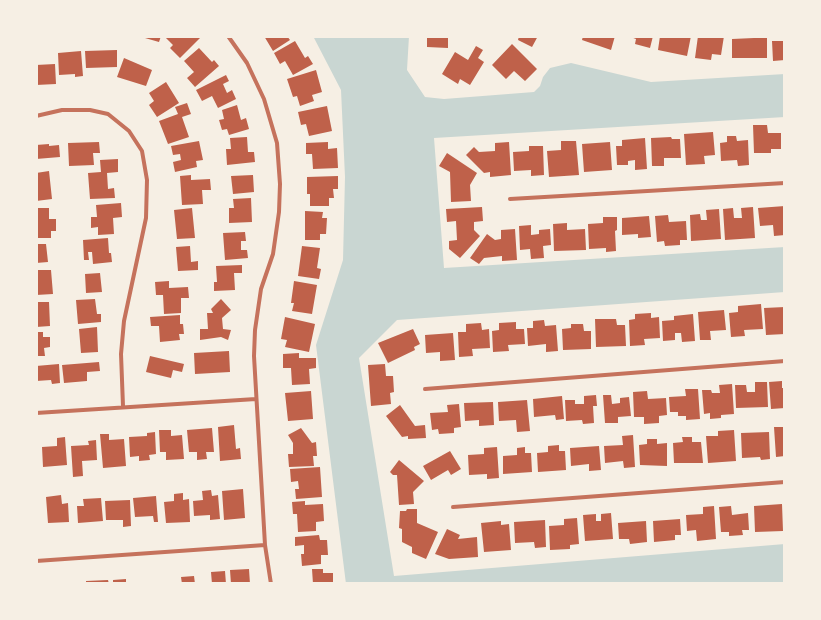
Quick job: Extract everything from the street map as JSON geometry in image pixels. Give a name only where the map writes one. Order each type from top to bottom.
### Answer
[{"type":"street","points":[[228,36],[247,63],[264,99],[277,143],[280,184],[277,226],[273,254],[261,289],[255,330],[265,545],[271,584]]},
{"type":"street","points":[[36,116],[62,110],[90,110],[108,114],[129,131],[142,151],[147,180],[146,218],[124,321],[121,354],[123,406]]},
{"type":"street","points":[[510,199],[785,183]]},
{"type":"street","points":[[425,389],[785,361]]},
{"type":"street","points":[[36,413],[256,399]]},
{"type":"street","points":[[453,507],[785,482]]},
{"type":"street","points":[[36,561],[265,545]]},
{"type":"shaded area","points":[[313,36],[409,36],[407,70],[425,97],[444,99],[534,92],[550,68],[571,63],[651,82],[785,74],[785,117],[434,138],[444,268],[785,247],[785,292],[397,320],[359,358],[394,576],[785,544],[785,582],[346,584],[316,345],[343,260],[345,177],[341,90]]},
{"type":"building","points":[[138,36],[161,36],[159,42]]},
{"type":"building","points":[[164,36],[198,36],[200,38],[180,58]]},
{"type":"building","points":[[264,36],[287,36],[290,40],[273,51]]},
{"type":"building","points":[[427,36],[448,36],[448,48],[427,47]]},
{"type":"building","points":[[519,36],[538,36],[532,47],[518,40]]},
{"type":"building","points":[[583,36],[615,36],[611,50],[582,40]]},
{"type":"building","points":[[628,36],[653,36],[650,48],[635,44],[636,39]]},
{"type":"building","points":[[660,36],[691,36],[687,56],[658,50]]},
{"type":"building","points":[[698,36],[724,36],[721,55],[712,54],[711,60],[695,58]]},
{"type":"building","points":[[767,36],[767,58],[732,58],[732,39]]},
{"type":"building","points":[[295,41],[305,58],[308,56],[313,64],[293,75],[285,61],[280,64],[274,53]]},
{"type":"building","points":[[772,41],[785,41],[785,60],[773,61]]},
{"type":"building","points":[[512,44],[537,69],[525,81],[514,71],[506,79],[492,65]]},
{"type":"building","points":[[476,46],[483,50],[478,58],[484,62],[470,85],[460,79],[458,84],[442,74],[455,52],[468,60]]},
{"type":"building","points":[[199,48],[219,66],[195,87],[187,78],[194,72],[184,61]]},
{"type":"building","points":[[117,50],[117,67],[86,68],[85,51]]},
{"type":"building","points":[[81,51],[83,76],[59,75],[58,53]]},
{"type":"building","points":[[124,58],[152,70],[146,86],[117,77]]},
{"type":"building","points":[[55,64],[56,84],[36,85],[36,65]]},
{"type":"building","points":[[316,70],[322,92],[312,95],[314,101],[300,106],[297,96],[293,97],[287,79]]},
{"type":"building","points":[[226,75],[229,81],[223,84],[227,93],[232,90],[236,99],[218,108],[212,96],[202,101],[196,90]]},
{"type":"building","points":[[166,82],[179,103],[157,117],[149,105],[154,101],[149,93]]},
{"type":"building","points":[[187,103],[191,114],[182,117],[189,137],[168,144],[159,121],[178,114],[175,107]]},
{"type":"building","points":[[237,105],[241,120],[246,118],[249,129],[229,135],[227,129],[222,130],[219,120],[224,119],[222,110]]},
{"type":"building","points":[[327,106],[332,131],[309,136],[306,124],[301,125],[298,112]]},
{"type":"building","points":[[753,125],[767,125],[768,133],[781,133],[781,149],[771,149],[771,153],[754,153]]},
{"type":"building","points":[[713,132],[715,155],[704,156],[705,164],[686,165],[684,134]]},
{"type":"building","points":[[727,136],[736,136],[737,141],[748,140],[749,165],[738,166],[737,160],[721,161],[720,143],[727,142]]},
{"type":"building","points":[[247,137],[248,152],[254,152],[255,162],[227,165],[226,149],[231,149],[230,138]]},
{"type":"building","points":[[645,138],[647,169],[635,170],[635,160],[628,161],[628,165],[617,165],[616,146],[622,146],[622,140]]},
{"type":"building","points":[[651,138],[680,139],[681,158],[664,158],[664,166],[652,166]]},
{"type":"building","points":[[199,141],[203,160],[196,161],[197,167],[175,172],[173,162],[181,160],[180,154],[173,155],[171,146]]},
{"type":"building","points":[[561,141],[576,141],[579,175],[549,177],[547,151],[561,150]]},
{"type":"building","points":[[99,142],[100,153],[93,153],[94,165],[69,166],[68,143]]},
{"type":"building","points":[[328,142],[328,149],[337,148],[338,168],[313,169],[312,154],[306,154],[306,143]]},
{"type":"building","points":[[509,142],[511,175],[490,177],[490,172],[484,173],[466,155],[474,147],[479,152],[495,151],[495,143]]},
{"type":"building","points":[[610,142],[612,170],[584,172],[582,144]]},
{"type":"building","points":[[36,145],[59,145],[60,157],[36,159]]},
{"type":"building","points":[[529,146],[543,146],[544,175],[531,176],[531,170],[514,171],[513,152],[529,151]]},
{"type":"building","points":[[447,153],[477,173],[470,185],[471,201],[451,202],[450,172],[439,166]]},
{"type":"building","points":[[118,159],[118,172],[107,173],[108,189],[114,188],[115,198],[90,199],[88,173],[101,172],[100,160]]},
{"type":"building","points":[[49,171],[52,199],[36,201],[36,173]]},
{"type":"building","points":[[191,175],[191,180],[210,179],[211,190],[202,190],[203,204],[182,205],[180,176]]},
{"type":"building","points":[[253,175],[254,192],[233,194],[231,176]]},
{"type":"building","points":[[338,176],[338,189],[333,189],[334,198],[329,198],[329,206],[310,206],[307,177]]},
{"type":"building","points":[[251,198],[252,222],[229,223],[229,208],[234,208],[233,199]]},
{"type":"building","points":[[121,203],[122,217],[113,218],[114,234],[98,235],[98,227],[91,228],[91,217],[97,217],[96,205]]},
{"type":"building","points":[[785,206],[785,235],[774,236],[773,225],[760,226],[758,208]]},
{"type":"building","points":[[482,207],[483,221],[474,222],[474,230],[480,236],[460,258],[449,249],[449,241],[457,240],[456,221],[447,222],[446,209]]},
{"type":"building","points":[[753,207],[755,238],[725,240],[723,209],[733,208],[734,218],[742,218],[741,208]]},
{"type":"building","points":[[36,208],[49,208],[49,219],[56,219],[56,231],[51,231],[51,238],[36,238]]},
{"type":"building","points":[[192,208],[195,238],[177,239],[174,210]]},
{"type":"building","points":[[719,209],[721,239],[691,241],[690,215],[700,214],[701,220],[707,220],[706,210]]},
{"type":"building","points":[[305,211],[323,212],[322,218],[327,218],[326,234],[320,234],[320,240],[305,240]]},
{"type":"building","points":[[668,215],[669,222],[686,221],[687,240],[680,240],[680,245],[665,246],[664,241],[657,242],[655,216]]},
{"type":"building","points":[[649,216],[651,237],[622,235],[622,218]]},
{"type":"building","points":[[603,217],[617,217],[616,251],[589,249],[588,224],[603,223]]},
{"type":"building","points":[[567,223],[567,230],[585,229],[586,250],[554,251],[553,224]]},
{"type":"building","points":[[531,225],[531,235],[550,229],[551,245],[543,246],[544,258],[531,259],[530,249],[520,250],[519,226]]},
{"type":"building","points":[[515,229],[517,260],[502,261],[502,256],[484,258],[479,264],[470,258],[487,234],[495,240],[501,239],[501,230]]},
{"type":"building","points":[[245,232],[246,241],[241,241],[241,250],[247,250],[248,258],[225,260],[223,233]]},
{"type":"building","points":[[108,238],[112,262],[93,264],[92,252],[88,252],[89,260],[84,260],[83,240]]},
{"type":"building","points":[[36,244],[46,244],[48,262],[36,263]]},
{"type":"building","points":[[190,246],[191,262],[198,261],[198,270],[178,271],[176,247]]},
{"type":"building","points":[[302,246],[320,248],[319,279],[298,276]]},
{"type":"building","points":[[242,265],[242,273],[234,273],[235,290],[214,291],[216,266]]},
{"type":"building","points":[[36,270],[51,270],[53,294],[36,295]]},
{"type":"building","points":[[100,273],[102,292],[86,293],[85,274]]},
{"type":"building","points":[[169,281],[169,288],[188,287],[189,298],[181,298],[181,313],[164,314],[163,295],[156,295],[155,282]]},
{"type":"building","points":[[294,281],[317,285],[312,314],[292,311]]},
{"type":"building","points":[[95,299],[101,322],[78,324],[76,300]]},
{"type":"building","points":[[221,299],[231,310],[222,318],[223,329],[231,330],[228,340],[221,337],[200,340],[200,329],[208,329],[207,313],[213,313],[211,309]]},
{"type":"building","points":[[36,302],[49,302],[50,326],[36,327]]},
{"type":"building","points":[[761,304],[763,329],[744,330],[745,336],[731,337],[729,313],[738,312],[738,306]]},
{"type":"building","points":[[785,307],[785,334],[766,335],[764,308]]},
{"type":"building","points":[[724,310],[726,330],[710,331],[711,340],[700,340],[698,312]]},
{"type":"building","points":[[651,313],[651,318],[659,317],[660,338],[644,339],[645,345],[630,346],[629,320],[635,319],[635,314]]},
{"type":"building","points":[[693,314],[695,341],[682,342],[681,333],[675,333],[675,340],[663,341],[662,321]]},
{"type":"building","points":[[180,315],[184,334],[179,334],[180,340],[160,342],[159,326],[151,326],[150,317]]},
{"type":"building","points":[[285,317],[315,324],[309,352],[285,347],[287,340],[281,339]]},
{"type":"building","points":[[595,319],[616,319],[617,325],[625,325],[626,346],[596,347]]},
{"type":"building","points":[[544,320],[545,326],[556,325],[558,351],[546,352],[546,344],[528,346],[527,328],[533,328],[533,321]]},
{"type":"building","points":[[516,322],[516,329],[524,329],[525,344],[508,345],[509,351],[493,352],[492,331],[499,330],[499,323]]},
{"type":"building","points":[[481,323],[482,330],[489,329],[490,348],[472,349],[473,356],[459,357],[458,332],[466,332],[466,324]]},
{"type":"building","points":[[571,324],[583,324],[584,331],[591,331],[591,349],[563,350],[562,329],[571,328]]},
{"type":"building","points":[[97,327],[98,352],[81,353],[79,329]]},
{"type":"building","points":[[413,329],[420,344],[414,347],[415,350],[388,363],[378,343]]},
{"type":"building","points":[[36,332],[50,337],[50,347],[44,348],[45,356],[36,356]]},
{"type":"building","points":[[453,333],[455,360],[440,361],[440,352],[426,353],[425,335]]},
{"type":"building","points":[[229,351],[230,372],[195,374],[194,353]]},
{"type":"building","points":[[299,353],[299,358],[316,358],[316,368],[309,369],[310,384],[292,385],[291,368],[283,368],[283,354]]},
{"type":"building","points":[[150,356],[184,364],[182,372],[173,370],[171,378],[146,372]]},
{"type":"building","points":[[99,362],[100,371],[87,372],[87,381],[64,383],[62,365]]},
{"type":"building","points":[[59,364],[60,383],[36,381],[36,366]]},
{"type":"building","points":[[385,364],[386,376],[393,376],[391,404],[371,406],[368,365]]},
{"type":"building","points":[[782,381],[785,408],[771,409],[769,382]]},
{"type":"building","points":[[755,382],[767,382],[768,407],[736,408],[735,385],[746,385],[747,392],[755,392]]},
{"type":"building","points":[[732,384],[734,414],[710,419],[710,413],[704,414],[702,390],[720,393],[719,385]]},
{"type":"building","points":[[685,389],[698,389],[700,419],[686,420],[686,416],[678,416],[678,412],[670,412],[669,397],[686,396]]},
{"type":"building","points":[[311,391],[313,419],[288,421],[285,393]]},
{"type":"building","points":[[647,391],[648,399],[666,398],[667,415],[659,416],[659,423],[644,424],[644,417],[634,417],[633,392]]},
{"type":"building","points":[[596,395],[594,423],[566,421],[565,400],[584,404],[584,396]]},
{"type":"building","points":[[603,395],[611,395],[612,404],[620,403],[620,398],[629,397],[631,416],[618,417],[618,423],[605,423]]},
{"type":"building","points":[[562,396],[564,419],[556,420],[555,415],[534,417],[533,399]]},
{"type":"building","points":[[527,400],[530,431],[517,432],[516,420],[499,421],[498,402]]},
{"type":"building","points":[[493,402],[494,425],[479,426],[479,420],[465,421],[464,403]]},
{"type":"building","points":[[459,404],[461,427],[454,428],[454,433],[439,434],[438,429],[432,430],[430,413],[448,412],[447,405]]},
{"type":"building","points":[[400,405],[415,426],[425,425],[426,438],[402,437],[386,416]]},
{"type":"building","points":[[234,425],[236,449],[240,448],[241,459],[220,461],[218,427]]},
{"type":"building","points":[[774,427],[785,427],[785,456],[776,457]]},
{"type":"building","points":[[212,428],[214,452],[206,452],[207,459],[197,460],[197,452],[189,452],[187,430]]},
{"type":"building","points":[[301,428],[312,443],[316,442],[314,466],[289,467],[288,454],[293,454],[293,443],[288,435]]},
{"type":"building","points":[[159,430],[171,430],[171,436],[182,435],[184,459],[166,460],[166,452],[160,452]]},
{"type":"building","points":[[734,430],[736,461],[708,463],[706,436],[718,436],[718,431]]},
{"type":"building","points":[[155,432],[156,454],[149,455],[150,460],[139,461],[139,456],[130,457],[129,437],[147,436],[147,433]]},
{"type":"building","points":[[769,432],[770,459],[742,458],[741,433]]},
{"type":"building","points":[[100,434],[109,434],[109,440],[124,439],[126,466],[103,468]]},
{"type":"building","points":[[633,435],[635,467],[624,468],[623,461],[605,463],[604,446],[623,445],[622,436]]},
{"type":"building","points":[[65,437],[67,465],[43,467],[42,447],[57,446],[57,438]]},
{"type":"building","points":[[682,437],[692,437],[692,442],[701,442],[703,463],[674,463],[673,443],[683,442]]},
{"type":"building","points":[[647,439],[657,439],[657,444],[667,443],[667,466],[640,465],[639,445],[647,444]]},
{"type":"building","points":[[96,440],[97,460],[82,461],[83,476],[73,477],[71,446],[89,445],[88,441]]},
{"type":"building","points":[[559,445],[559,451],[565,451],[566,470],[538,472],[537,453],[548,452],[548,446]]},
{"type":"building","points":[[599,446],[601,470],[589,471],[589,464],[571,466],[570,448]]},
{"type":"building","points":[[497,447],[499,478],[487,479],[487,474],[469,475],[468,455],[484,454],[484,448]]},
{"type":"building","points":[[525,447],[525,453],[531,453],[532,472],[503,474],[503,456],[517,455],[517,448]]},
{"type":"building","points":[[450,451],[461,469],[451,475],[448,470],[431,480],[423,466]]},
{"type":"building","points":[[399,460],[424,481],[413,492],[414,504],[399,505],[397,475],[390,472]]},
{"type":"building","points":[[320,467],[322,497],[296,499],[298,481],[291,482],[290,469]]},
{"type":"building","points":[[243,489],[245,518],[224,520],[222,491]]},
{"type":"building","points":[[211,490],[212,496],[218,495],[220,519],[210,520],[210,515],[194,516],[193,501],[203,500],[202,491]]},
{"type":"building","points":[[183,493],[183,500],[189,499],[190,522],[166,523],[164,502],[174,501],[174,494]]},
{"type":"building","points":[[61,495],[62,504],[68,503],[69,522],[48,523],[46,497]]},
{"type":"building","points":[[156,496],[158,522],[154,522],[153,516],[135,517],[133,498]]},
{"type":"building","points":[[101,498],[103,521],[78,523],[77,506],[84,506],[83,499]]},
{"type":"building","points":[[130,500],[131,526],[123,527],[123,520],[106,520],[105,501]]},
{"type":"building","points":[[305,501],[305,505],[323,504],[324,521],[316,522],[316,531],[298,532],[297,514],[293,514],[292,502]]},
{"type":"building","points":[[782,504],[783,531],[755,532],[754,506]]},
{"type":"building","points":[[714,506],[716,539],[697,541],[696,530],[687,531],[686,515],[703,514],[703,507]]},
{"type":"building","points":[[731,506],[732,515],[748,513],[749,530],[742,530],[743,535],[729,536],[729,532],[721,532],[719,507]]},
{"type":"building","points":[[417,509],[417,523],[438,532],[426,559],[412,553],[412,547],[402,542],[400,511]]},
{"type":"building","points":[[611,513],[613,539],[585,541],[583,515],[596,514],[596,521],[601,521],[601,514]]},
{"type":"building","points":[[577,518],[579,544],[570,545],[570,549],[550,550],[549,526],[564,525],[564,519]]},
{"type":"building","points":[[680,519],[681,535],[675,535],[675,540],[654,542],[653,521]]},
{"type":"building","points":[[545,520],[546,547],[535,548],[534,542],[515,543],[514,522]]},
{"type":"building","points":[[501,521],[501,525],[509,524],[511,550],[484,552],[481,523]]},
{"type":"building","points":[[646,521],[647,542],[630,544],[629,539],[619,539],[618,523]]},
{"type":"building","points":[[447,529],[460,535],[458,539],[477,537],[478,557],[449,559],[435,554]]},
{"type":"building","points":[[319,535],[320,540],[327,540],[328,555],[321,555],[321,564],[302,566],[304,545],[295,546],[295,537]]},
{"type":"building","points":[[249,569],[250,584],[231,584],[230,570]]},
{"type":"building","points":[[312,569],[333,573],[333,584],[313,584]]},
{"type":"building","points":[[225,571],[226,584],[212,584],[211,572]]},
{"type":"building","points":[[194,576],[195,584],[182,584],[181,577]]},
{"type":"building","points":[[126,579],[126,584],[113,584],[113,580]]},
{"type":"building","points":[[108,580],[109,584],[86,584],[86,581]]}]
